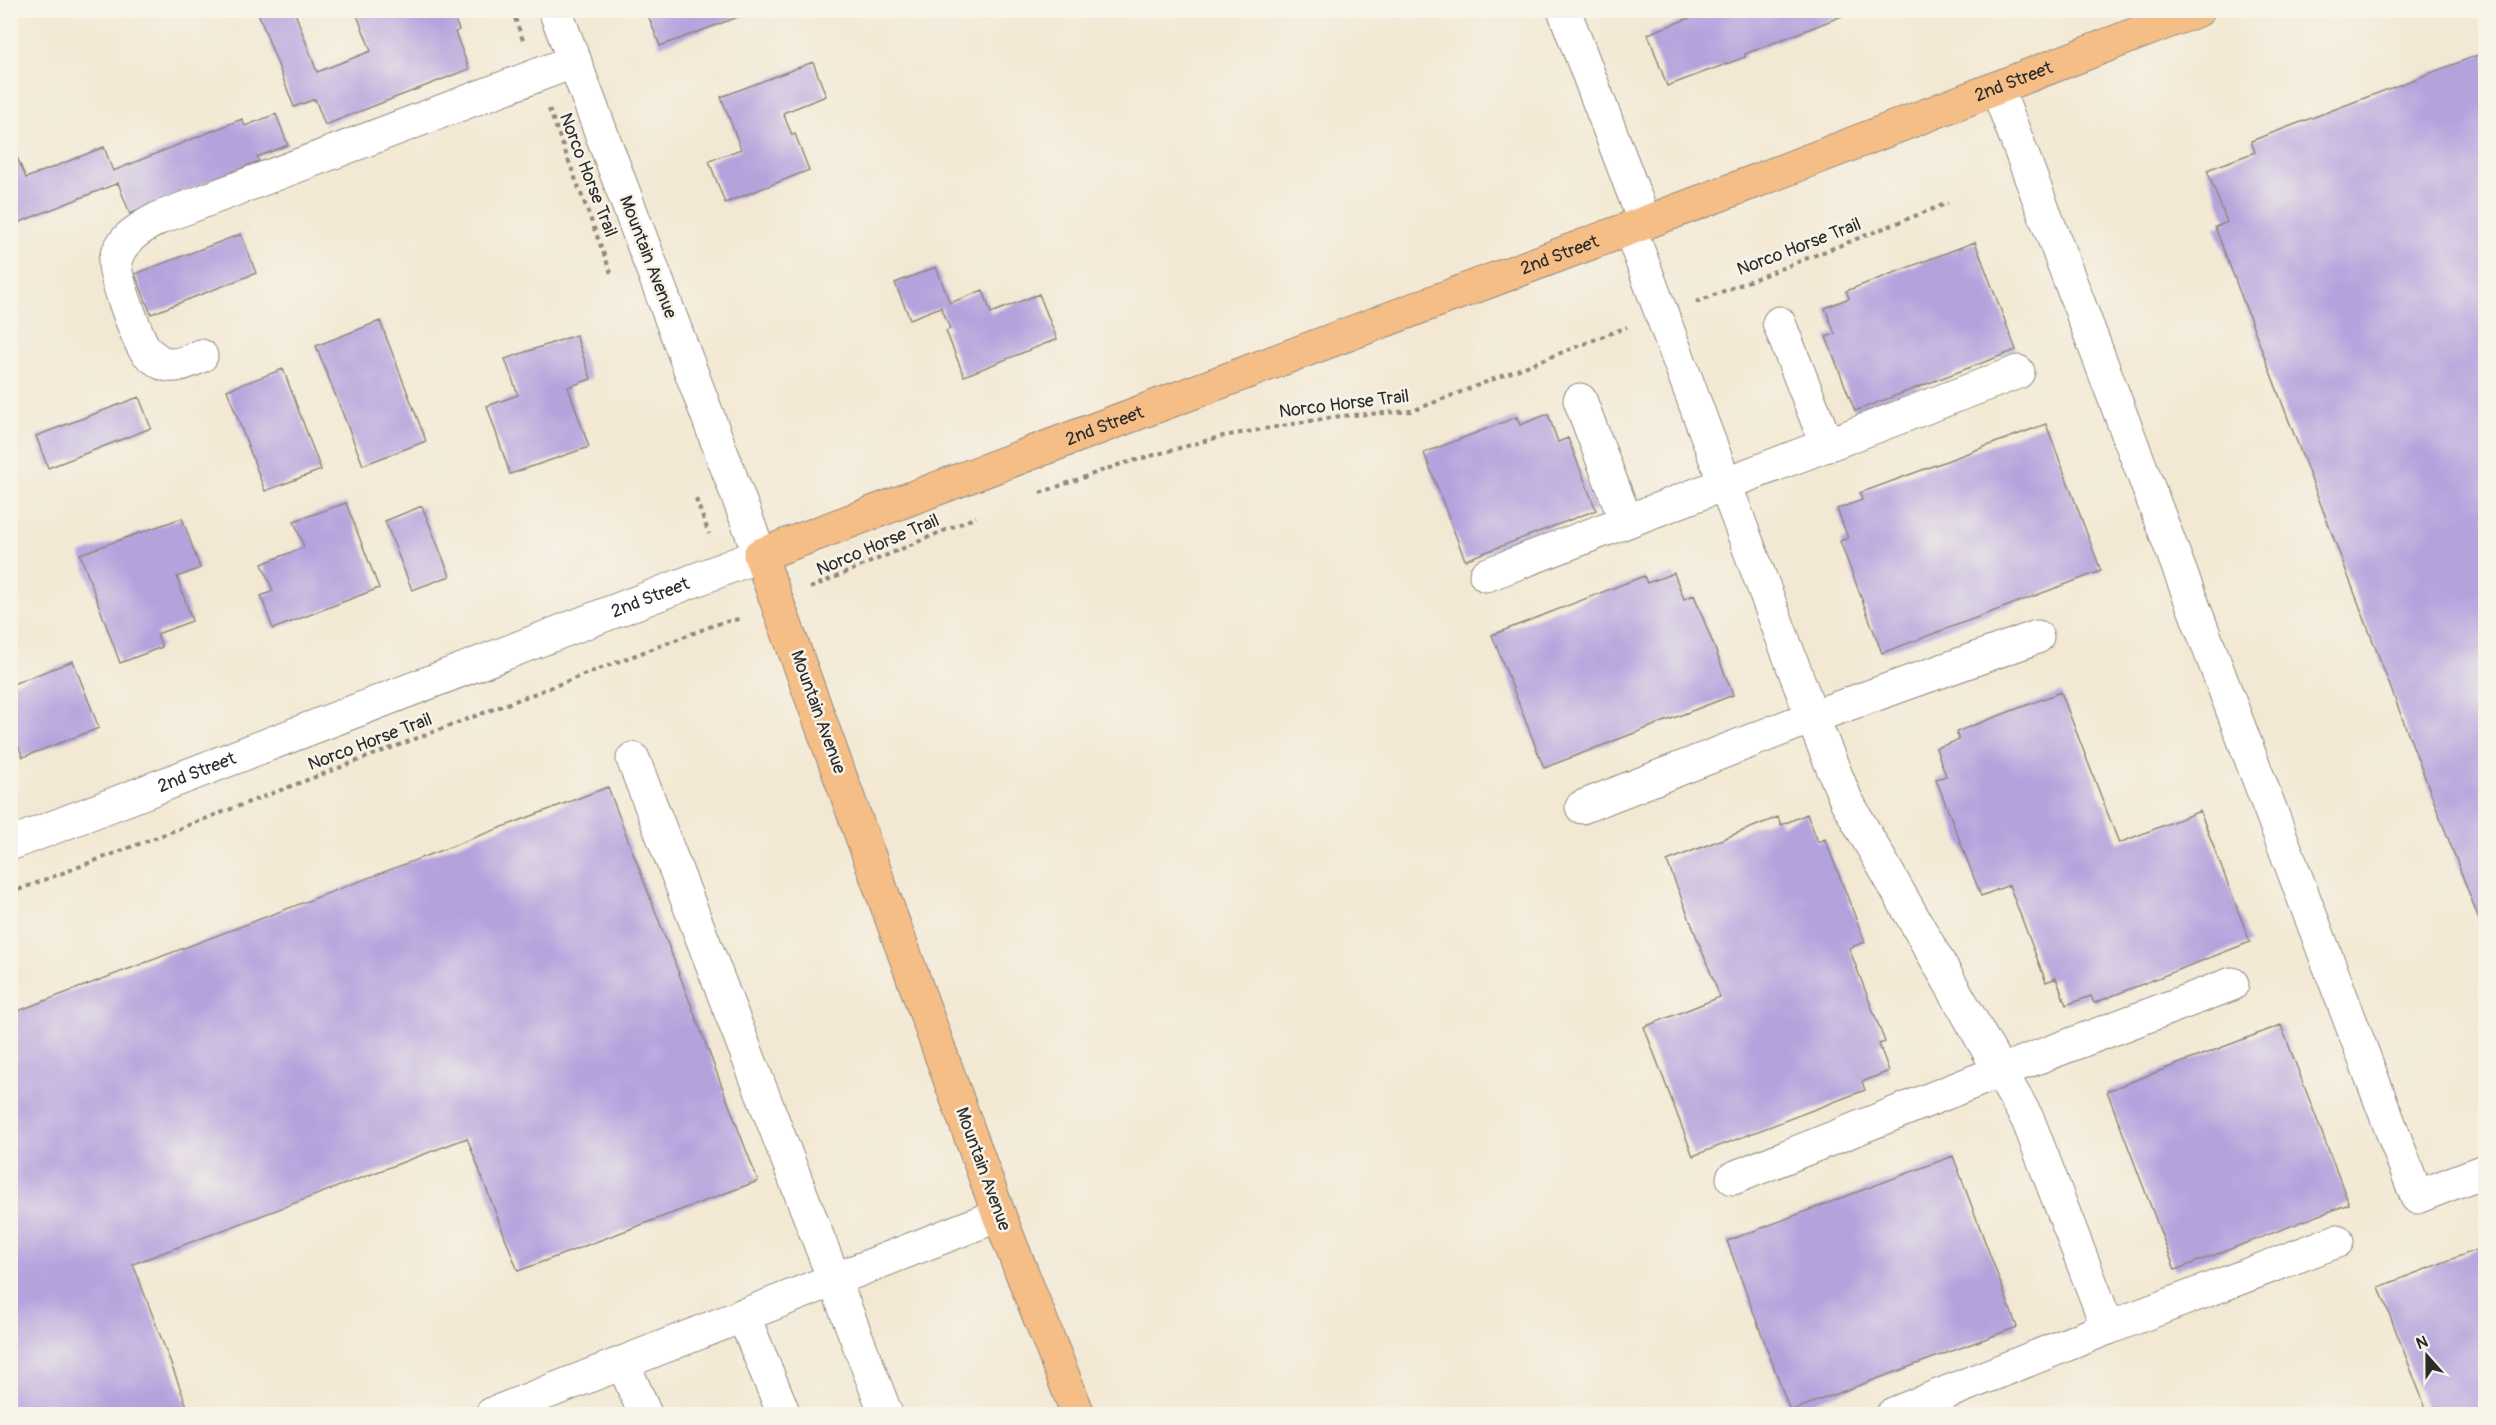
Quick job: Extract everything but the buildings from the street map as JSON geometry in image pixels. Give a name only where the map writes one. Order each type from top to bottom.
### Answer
[{"type":"main road","name":"2nd Street","points":[[760,555],[1638,226],[2198,10]]},
{"type":"main road","name":"Mountain Avenue","points":[[760,555],[999,1215],[1078,1414]]},
{"type":"street","name":"Mountain Avenue","points":[[555,10],[760,555]]},
{"type":"street","points":[[1569,12],[1638,226],[1662,314],[1812,717],[1846,800],[2028,1120],[2108,1328]]},
{"type":"street","points":[[201,356],[180,365],[163,363],[145,350],[118,283],[115,263],[121,248],[135,231],[181,209],[575,61]]},
{"type":"street","points":[[1997,88],[2417,1197],[2486,1170]]},
{"type":"street","points":[[1779,323],[1827,445]]},
{"type":"street","points":[[1486,575],[2018,372]]},
{"type":"street","points":[[1580,400],[1626,521]]},
{"type":"street","name":"2nd Street","points":[[10,844],[760,555]]},
{"type":"street","points":[[1582,807],[1812,717],[2037,637]]},
{"type":"street","points":[[633,759],[886,1414]]},
{"type":"street","points":[[1733,1178],[2001,1071],[2232,984]]},
{"type":"street","points":[[492,1414],[999,1215]]},
{"type":"street","points":[[1893,1414],[2108,1328],[2337,1241]]},
{"type":"street","points":[[743,1315],[784,1414]]},
{"type":"street","points":[[623,1363],[645,1414]]},
{"type":"path","name":"Norco Horse Trail","points":[[512,10],[612,275]]},
{"type":"path","name":"Norco Horse Trail","points":[[1031,496],[1118,465],[1223,436],[1340,416],[1412,411],[1948,203]]},
{"type":"path","points":[[693,492],[741,619]]},
{"type":"path","name":"Norco Horse Trail","points":[[10,893],[720,623],[741,619],[976,517]]}]
